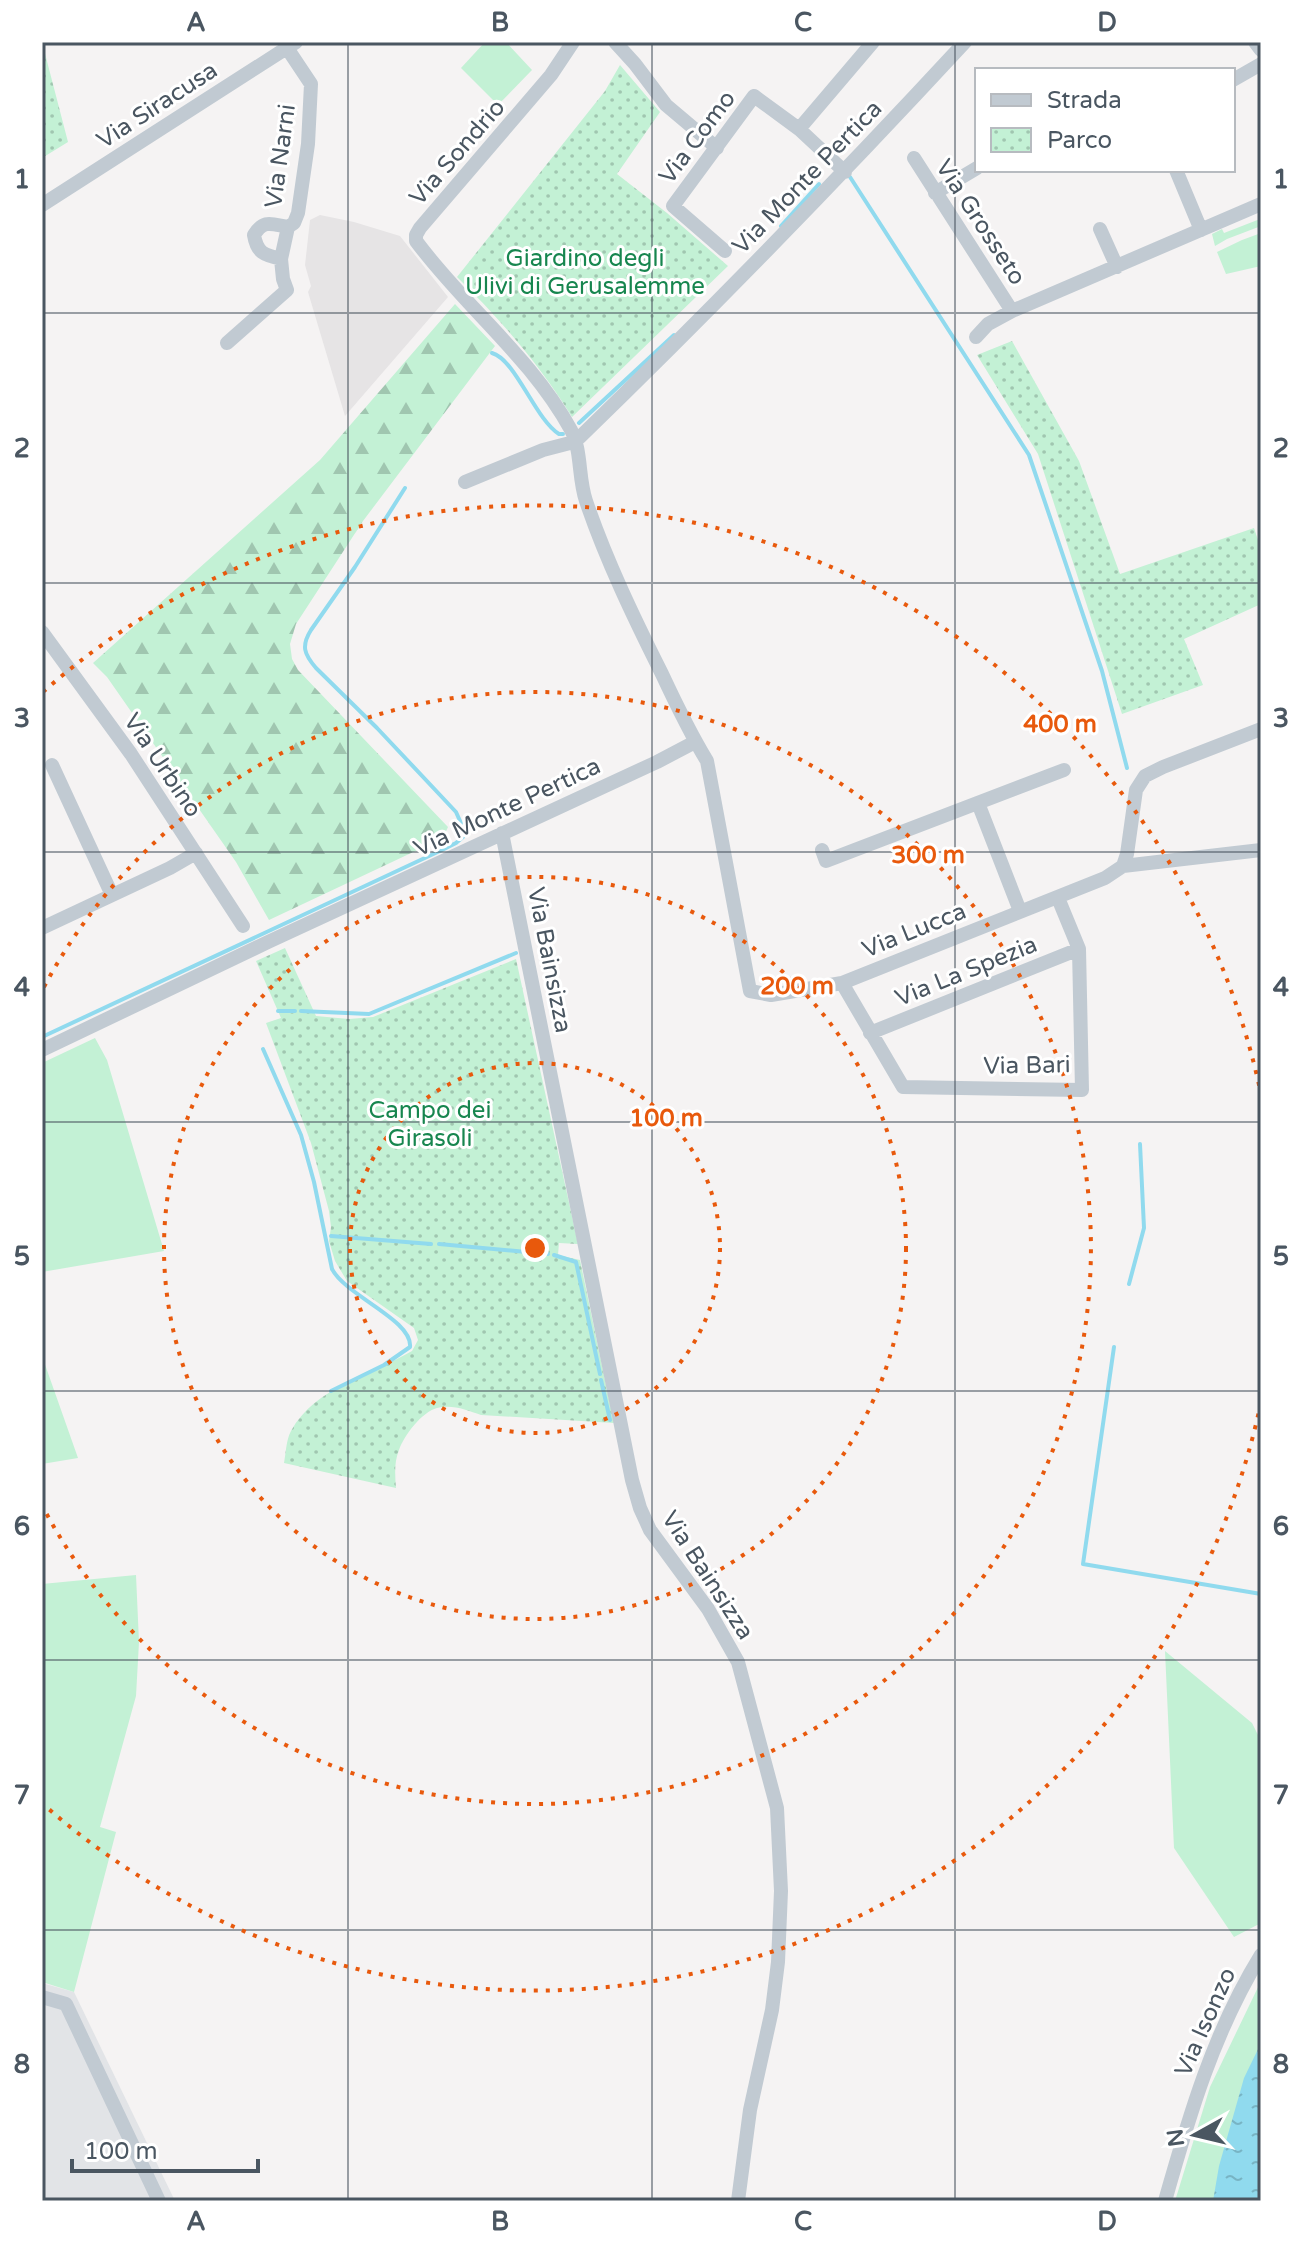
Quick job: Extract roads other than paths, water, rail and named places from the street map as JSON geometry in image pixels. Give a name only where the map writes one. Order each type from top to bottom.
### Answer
[{"type":"street","name":"Via Sondrio","points":[[573,42],[551,75],[420,228],[416,241],[442,274],[530,368],[575,440]]},
{"type":"street","points":[[615,42],[666,105],[717,148]]},
{"type":"street","points":[[799,129],[873,42]]},
{"type":"street","name":"Via Monte Pertica","points":[[465,482],[575,440],[666,355],[845,172],[965,42]]},
{"type":"street","points":[[1255,42],[1261,50]]},
{"type":"street","name":"Via Siracusa","points":[[42,205],[291,45]]},
{"type":"street","name":"Via Narni","points":[[227,343],[287,290],[281,259],[288,227],[294,223],[298,213],[308,144],[311,84],[291,45]]},
{"type":"street","points":[[1235,79],[1261,64]]},
{"type":"street","name":"Via Como","points":[[725,251],[673,206],[754,96],[799,129],[845,172]]},
{"type":"street","name":"Via Grosseto","points":[[914,158],[1012,311]]},
{"type":"street","points":[[935,193],[975,169]]},
{"type":"street","points":[[1177,172],[1201,230]]},
{"type":"street","points":[[976,337],[988,324],[1012,311],[1261,204]]},
{"type":"street","name":"Via Narni","points":[[281,259],[263,255],[255,245],[254,235],[259,226],[267,223],[288,227]]},
{"type":"street","points":[[1100,229],[1117,267]]},
{"type":"street","points":[[575,440],[586,501],[640,630],[695,742]]},
{"type":"street","name":"Via Urbino","points":[[42,632],[131,754],[243,926]]},
{"type":"street","points":[[1261,729],[1145,776],[1136,790],[1123,866],[1261,850]]},
{"type":"street","name":"Via Monte Pertica","points":[[42,1050],[695,742]]},
{"type":"street","name":"Via Lucca","points":[[695,742],[707,761],[750,991],[771,995],[842,983],[1058,898],[1105,878],[1123,866]]},
{"type":"street","points":[[52,765],[112,895]]},
{"type":"street","points":[[822,850],[826,861],[1064,770]]},
{"type":"street","points":[[978,803],[1020,911]]},
{"type":"street","name":"Via Bainsizza","points":[[502,833],[632,1480],[650,1530],[708,1609],[738,1662],[777,1808],[781,1891],[778,1962],[772,2010],[750,2110],[738,2201]]},
{"type":"street","points":[[42,928],[196,853]]},
{"type":"street","name":"Via Bari","points":[[842,983],[903,1087],[1082,1090],[1079,949],[1058,898]]},
{"type":"street","name":"Via La Spezia","points":[[870,1033],[1079,949]]},
{"type":"street","name":"Via Isonzo","points":[[1165,2201],[1184,2131],[1209,2062],[1240,1992],[1261,1955]]},
{"type":"street","points":[[42,1997],[66,2004],[159,2201]]},
{"type":"water","points":[[1261,2043],[1261,2201],[1213,2201],[1219,2166],[1244,2078]]},
{"type":"waterway","points":[[850,177],[1029,455],[1102,671],[1127,768]]},
{"type":"waterway","points":[[781,226],[819,184]]},
{"type":"waterway","points":[[579,423],[674,335]]},
{"type":"waterway","points":[[492,353],[509,366],[550,426],[563,434]]},
{"type":"waterway","points":[[42,1037],[444,849],[463,837],[464,830],[456,812],[316,668],[305,650],[311,630],[405,488]]},
{"type":"waterway","points":[[301,1011],[369,1014],[516,953]]},
{"type":"waterway","points":[[278,1011],[295,1011]]},
{"type":"waterway","points":[[263,1049],[301,1135],[332,1269],[339,1279],[401,1327],[410,1347],[384,1365],[331,1391]]},
{"type":"waterway","points":[[1129,1284],[1144,1228],[1140,1144]]},
{"type":"waterway","points":[[331,1236],[431,1244]]},
{"type":"waterway","points":[[439,1244],[548,1254]]},
{"type":"waterway","points":[[554,1255],[576,1262],[600,1374]]},
{"type":"waterway","points":[[1114,1347],[1083,1564],[1261,1594]]},
{"type":"waterway","points":[[601,1380],[610,1420]]},
{"type":"park label","name":"Giardino degli Ulivi di Gerusalemme","points":[[585,272]]},
{"type":"park label","name":"Campo dei Girasoli","points":[[430,1124]]}]
